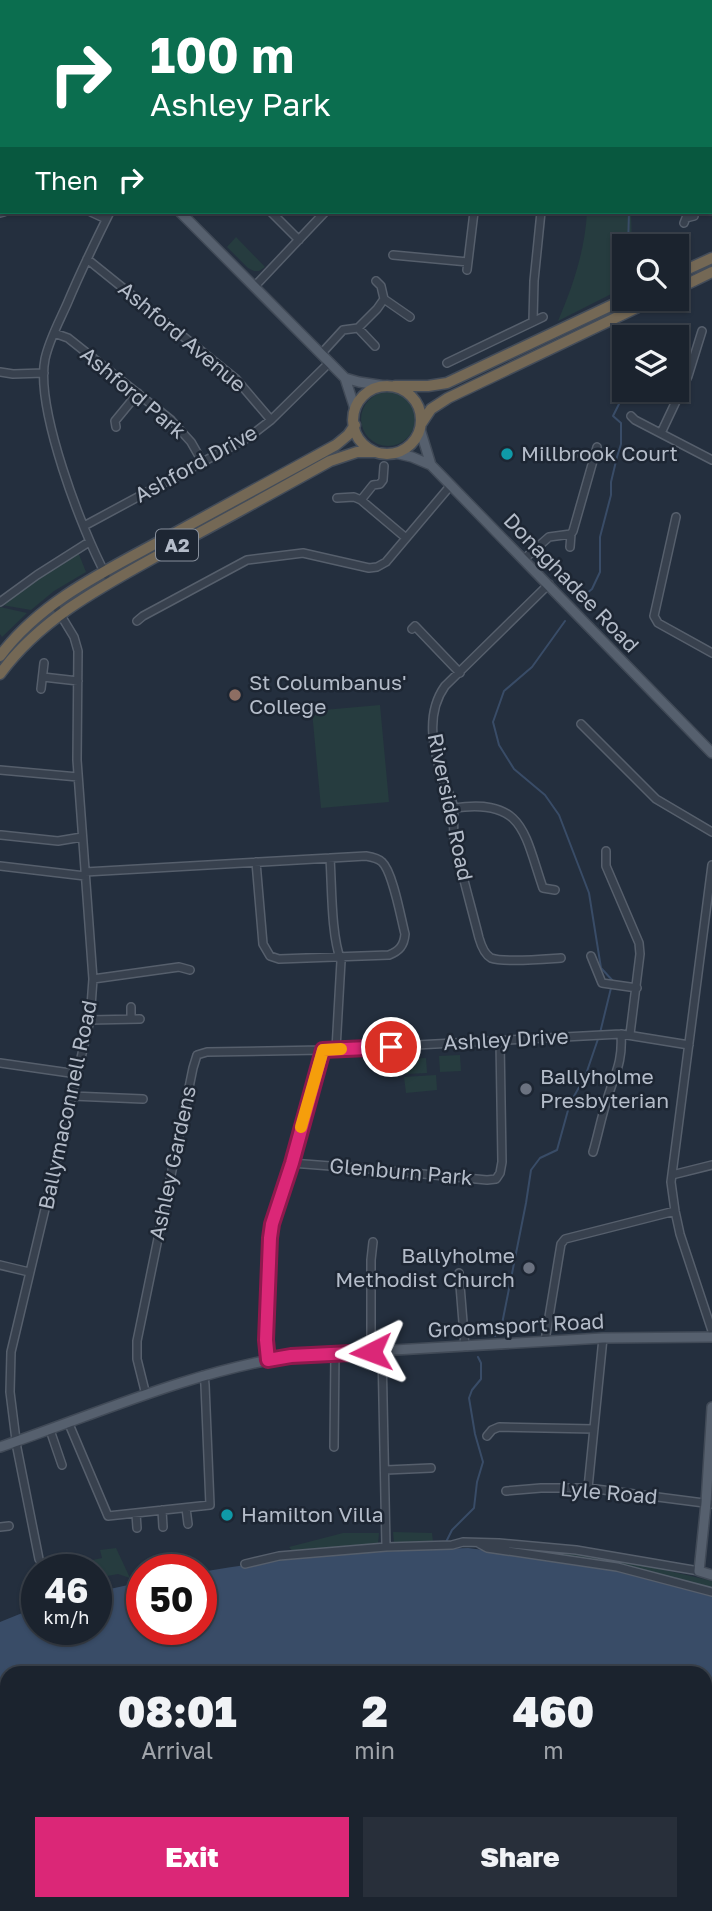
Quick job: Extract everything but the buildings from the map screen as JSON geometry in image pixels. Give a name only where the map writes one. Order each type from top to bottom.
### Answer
[{"type":"highway","points":[[689,269],[712,258]]},
{"type":"highway","points":[[689,283],[712,272]]},
{"type":"highway","points":[[375,452],[360,441],[353,417],[359,400],[366,393],[375,388],[390,386],[447,383],[612,305]]},
{"type":"highway","points":[[395,453],[411,445],[431,409],[447,398],[630,311]]},
{"type":"highway","points":[[390,386],[404,390],[412,396],[421,414],[421,427]]},
{"type":"highway","name":"A2","points":[[0,656],[30,624],[54,604],[104,572],[336,445],[355,425]]},
{"type":"highway","name":"A2","points":[[0,674],[22,647],[59,615],[109,583],[330,461],[357,452],[395,453]]},
{"type":"main road","points":[[182,214],[345,378],[355,409]]},
{"type":"main road","points":[[345,378],[390,386]]},
{"type":"main road","points":[[421,427],[431,465]]},
{"type":"main road","name":"Donaghadee Road","points":[[395,453],[431,465],[712,753]]},
{"type":"main road","name":"Groomsport Road","points":[[0,1447],[204,1375],[291,1356],[603,1338],[712,1337]]},
{"type":"main road","points":[[712,1408],[709,1504],[699,1571],[712,1575]]},
{"type":"street","points":[[273,214],[299,240]]},
{"type":"street","points":[[254,286],[323,214]]},
{"type":"street","points":[[393,255],[468,266],[474,214]]},
{"type":"street","points":[[533,321],[541,214]]},
{"type":"street","points":[[108,216],[54,333],[45,359],[44,373],[53,433],[89,542],[109,583]]},
{"type":"street","name":"Ashford Avenue","points":[[87,259],[236,379],[271,420]]},
{"type":"street","points":[[376,281],[381,286],[384,299],[410,317]]},
{"type":"street","points":[[321,354],[343,330],[358,328],[377,310],[384,299]]},
{"type":"street","points":[[447,362],[543,317]]},
{"type":"street","points":[[358,328],[375,346]]},
{"type":"street","name":"Ashford Park","points":[[54,333],[68,338],[171,420],[191,442],[203,463]]},
{"type":"street","points":[[689,336],[700,335],[689,373]]},
{"type":"street","name":"Ashford Drive","points":[[84,526],[249,437],[271,420],[330,362]]},
{"type":"street","points":[[0,372],[44,373]]},
{"type":"street","points":[[116,427],[114,421],[138,393]]},
{"type":"street","points":[[661,433],[676,402]]},
{"type":"street","points":[[631,416],[712,460]]},
{"type":"street","points":[[569,547],[597,447]]},
{"type":"street","points":[[581,454],[594,457]]},
{"type":"street","points":[[361,500],[373,485],[382,486],[384,466]]},
{"type":"street","points":[[137,621],[247,560],[303,553],[369,568],[377,567],[386,562],[451,485]]},
{"type":"street","points":[[337,498],[354,497],[361,500],[406,538]]},
{"type":"street","points":[[676,517],[654,616],[657,623],[712,653]]},
{"type":"street","points":[[524,559],[549,537],[571,534]]},
{"type":"street","points":[[0,602],[89,542]]},
{"type":"street","name":"Riverside Road","points":[[548,584],[445,686],[437,697],[432,715],[432,733],[443,782],[454,808],[454,840],[479,938],[486,953],[492,958],[511,960],[561,958]]},
{"type":"street","name":"Ballymaconnell Road","points":[[38,1554],[28,1509],[10,1392],[11,1352],[90,1020],[93,979],[78,777],[78,651],[74,637],[54,604]]},
{"type":"street","points":[[412,629],[415,626],[460,673]]},
{"type":"street","points":[[41,689],[44,663]]},
{"type":"street","points":[[43,677],[78,681]]},
{"type":"street","points":[[582,724],[656,799],[712,832]]},
{"type":"street","points":[[0,770],[78,777]]},
{"type":"street","points":[[454,808],[489,807],[511,815],[525,835],[543,888],[555,890]]},
{"type":"street","points":[[1,835],[58,841],[82,837]]},
{"type":"street","points":[[606,851],[606,866],[639,943],[630,1034]]},
{"type":"street","points":[[0,866],[85,874],[256,862],[374,857],[382,861],[388,870],[405,934],[404,943],[389,955],[338,954],[279,959],[270,956],[263,944],[256,862]]},
{"type":"street","points":[[330,858],[338,954],[341,961],[336,1049]]},
{"type":"street","points":[[712,865],[672,1175],[674,1211],[712,1331]]},
{"type":"street","points":[[591,956],[602,983],[636,988]]},
{"type":"street","points":[[93,979],[179,967],[190,970]]},
{"type":"street","points":[[90,1020],[135,1019],[131,1007]]},
{"type":"street","name":"Ashley Drive","points":[[323,1050],[602,1034],[630,1034],[689,1045]]},
{"type":"street","points":[[593,1152],[618,1069],[622,1051],[621,1034]]},
{"type":"street","name":"Glenburn Park","points":[[292,1163],[496,1179],[502,1162],[500,1041]]},
{"type":"street","points":[[268,1360],[266,1340],[272,1224],[323,1050]]},
{"type":"street","name":"Ashley Gardens","points":[[146,1395],[137,1359],[136,1341],[197,1055],[207,1052],[323,1050]]},
{"type":"street","points":[[0,1063],[77,1074]]},
{"type":"street","points":[[72,1096],[143,1099]]},
{"type":"street","points":[[672,1175],[712,1165]]},
{"type":"street","points":[[545,1341],[561,1244],[565,1239],[674,1211]]},
{"type":"street","points":[[371,1352],[373,1242]]},
{"type":"street","points":[[0,1265],[29,1272]]},
{"type":"street","points":[[459,1273],[465,1347]]},
{"type":"street","points":[[588,1488],[603,1338]]},
{"type":"street","points":[[382,1351],[387,1547]]},
{"type":"street","points":[[334,1447],[335,1353]]},
{"type":"street","points":[[69,1424],[108,1516],[210,1505],[204,1375]]},
{"type":"street","points":[[487,1436],[499,1427],[594,1429]]},
{"type":"street","points":[[50,1430],[62,1465]]},
{"type":"street","points":[[386,1470],[431,1468]]},
{"type":"street","name":"Lyle Road","points":[[506,1491],[588,1488],[709,1504]]},
{"type":"street","points":[[186,1508],[188,1524]]},
{"type":"street","points":[[162,1510],[163,1527]]},
{"type":"street","points":[[136,1513],[137,1528]]},
{"type":"street","points":[[0,1527],[9,1526]]},
{"type":"street","points":[[478,1543],[487,1548],[617,1567],[712,1592]]},
{"type":"street","points":[[245,1564],[279,1556],[387,1547],[499,1543],[576,1550],[699,1571]]},
{"type":"green space","points":[[587,214],[631,214],[632,234],[612,234],[612,294],[558,321],[577,268]]},
{"type":"green space","points":[[236,237],[265,267],[259,271],[248,268],[227,247]]},
{"type":"green space","points":[[393,392],[403,396],[411,404],[415,419],[411,434],[403,442],[383,446],[373,442],[365,434],[361,414],[365,404],[373,396]]},
{"type":"green space","points":[[78,552],[86,572],[54,591],[31,610],[2,605],[33,581]]},
{"type":"green space","points":[[0,607],[27,613],[2,637],[0,634]]},
{"type":"green space","points":[[380,705],[389,802],[321,808],[312,711]]},
{"type":"green space","points":[[460,1055],[461,1071],[440,1072],[439,1056]]},
{"type":"green space","points":[[426,1058],[427,1073],[405,1074],[404,1059]]},
{"type":"green space","points":[[436,1075],[437,1090],[406,1093],[404,1077]]},
{"type":"green space","points":[[393,1532],[432,1533],[433,1542],[394,1543]]},
{"type":"green space","points":[[343,1533],[379,1533],[378,1544],[293,1552],[289,1547]]},
{"type":"green space","points":[[489,1546],[573,1553],[629,1563],[712,1581],[712,1591]]},
{"type":"green space","points":[[116,1548],[126,1569],[126,1577],[112,1575],[112,1554],[101,1554],[100,1550]]},
{"type":"water","points":[[468,1548],[621,1570],[712,1595],[712,1666],[0,1666],[0,1622],[21,1613],[21,1645],[112,1645],[112,1589],[126,1585],[126,1645],[217,1645],[217,1569],[301,1558]]},
{"type":"waterway","points":[[628,234],[629,214]]},
{"type":"waterway","points":[[580,599],[592,589],[600,572],[600,537],[621,444],[621,423],[613,416],[620,402]]},
{"type":"waterway","points":[[565,621],[532,667],[504,691],[493,722],[499,745],[514,769],[545,795],[559,815],[589,893],[601,968],[612,982]]},
{"type":"waterway","points":[[600,1033],[611,988]]},
{"type":"waterway","points":[[495,1336],[501,1329],[531,1170],[540,1158],[557,1150],[570,1103],[585,1077],[598,1039]]},
{"type":"waterway","points":[[445,1544],[452,1530],[474,1508],[483,1462],[469,1398],[481,1379],[481,1363],[478,1357]]},
{"type":"slow traffic","points":[[301,1127],[323,1050],[341,1049]]},
{"type":"place","name":"Millbrook Court","points":[[507,454]]},
{"type":"place","name":"St Columbanus' College","points":[[235,695]]},
{"type":"place","name":"Ballyholme Presbyterian","points":[[526,1089]]},
{"type":"place","name":"Ballyholme Methodist Church","points":[[529,1268]]},
{"type":"place","name":"Hamilton Villa","points":[[227,1515]]},
{"type":"route","points":[[371,1352],[291,1356],[268,1360],[266,1340],[270,1238],[323,1050],[391,1047]]}]
